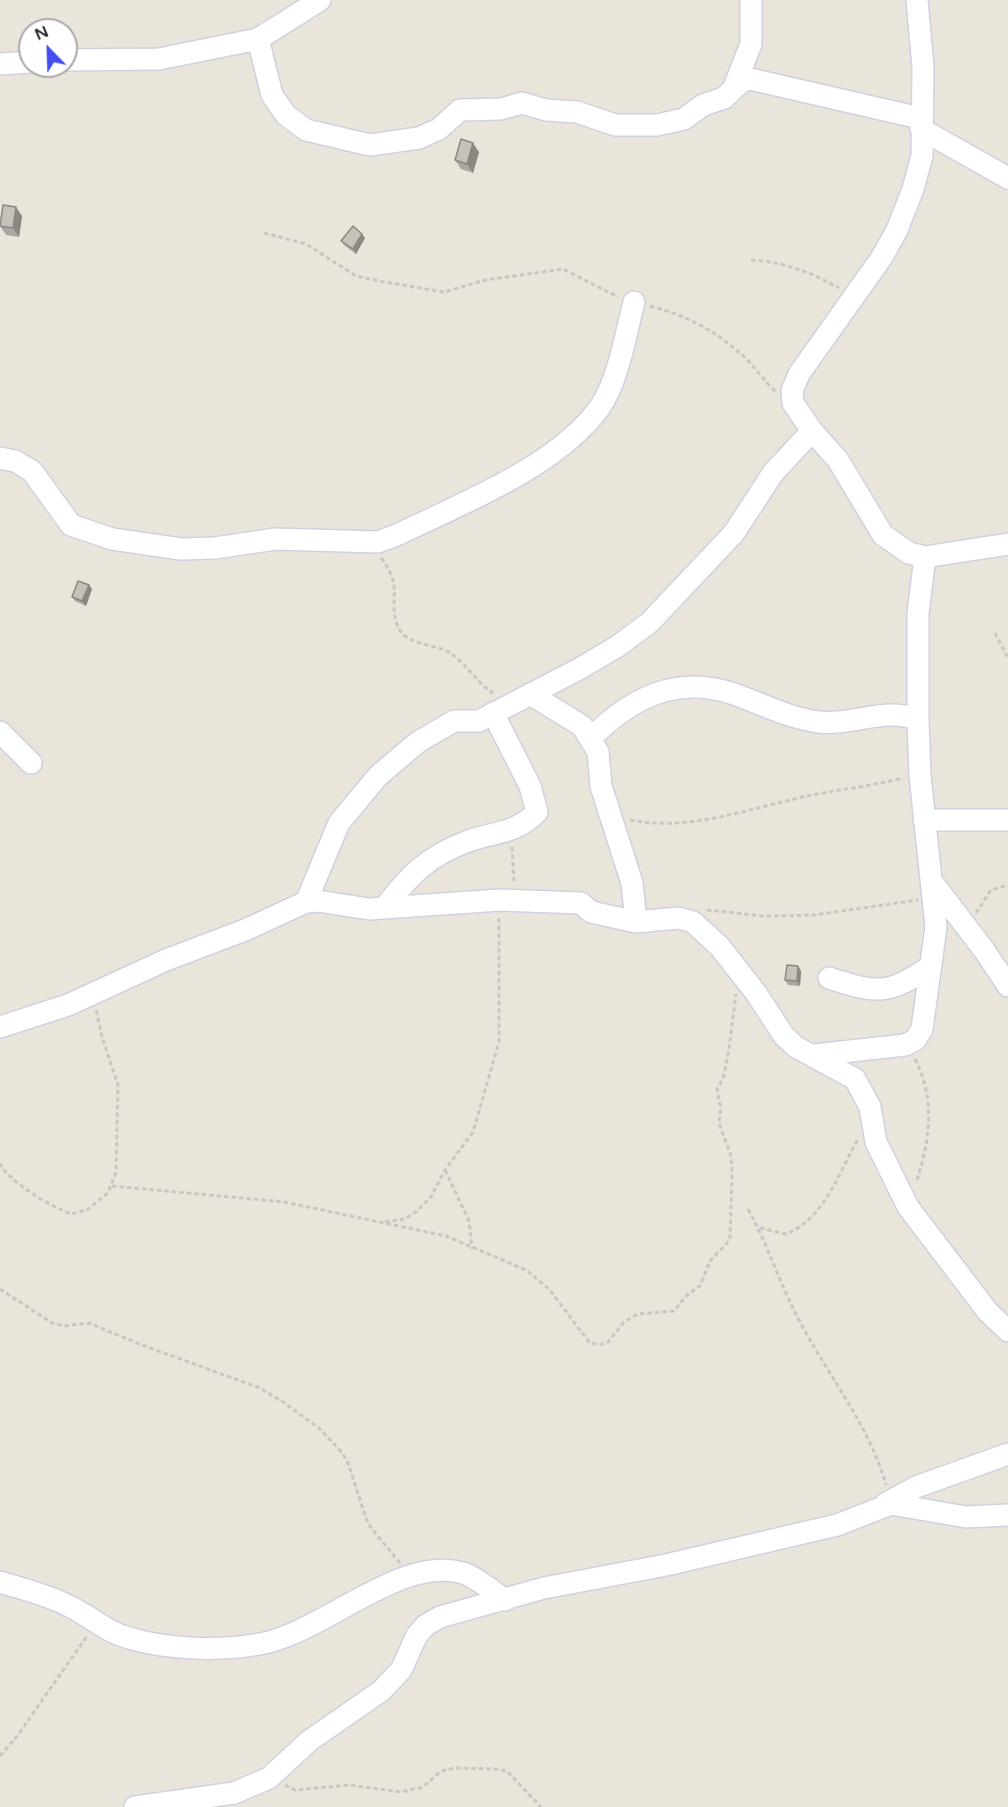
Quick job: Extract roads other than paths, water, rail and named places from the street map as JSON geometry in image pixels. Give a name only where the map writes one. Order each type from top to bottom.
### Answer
[{"type":"street","points":[[78,60],[159,59],[258,39],[320,0]]},
{"type":"street","points":[[258,39],[272,95],[286,115],[306,130],[370,146],[419,138],[439,129],[460,110],[501,109],[522,103],[546,110],[578,112],[615,125],[657,125],[684,119],[703,105],[724,98],[734,87],[751,44],[752,0]]},
{"type":"street","points":[[917,0],[923,67],[922,156],[897,230],[882,258],[799,374],[792,391],[793,403],[812,432],[838,460],[883,535],[909,553],[925,557],[1008,544]]},
{"type":"street","points":[[0,63],[18,62]]},
{"type":"street","points":[[734,87],[750,79],[921,123],[1008,178]]},
{"type":"street","points":[[0,458],[15,461],[32,471],[71,525],[112,538],[181,549],[215,548],[275,539],[378,542],[409,530],[526,471],[560,448],[582,428],[601,405],[634,302]]},
{"type":"street","points":[[306,902],[339,824],[378,776],[418,742],[454,721],[479,721],[618,646],[650,622],[734,534],[773,473],[812,432]]},
{"type":"street","points":[[810,1055],[905,1045],[915,1040],[922,1029],[936,927],[920,775],[918,720],[918,613],[925,557]]},
{"type":"street","points":[[591,738],[612,718],[632,704],[663,689],[710,688],[729,692],[794,718],[819,722],[856,721],[891,713],[906,715],[918,720]]},
{"type":"street","points":[[511,704],[582,726],[591,738],[598,752],[601,786],[632,883],[636,922]]},
{"type":"street","points":[[385,908],[418,868],[465,842],[522,826],[537,812],[511,704]]},
{"type":"street","points":[[0,732],[31,763]]},
{"type":"street","points":[[924,820],[1008,820]]},
{"type":"street","points":[[933,889],[963,923],[1008,986]]},
{"type":"street","points":[[0,1027],[34,1017],[166,960],[245,930],[306,902],[331,902],[352,908],[500,900],[581,903],[591,912],[636,922],[683,919],[693,922],[710,936],[739,972],[784,1036],[810,1055],[855,1079],[864,1091],[876,1142],[908,1208],[988,1312],[1008,1331]]},
{"type":"street","points":[[829,978],[860,987],[883,990],[907,982],[931,966]]},
{"type":"street","points":[[135,1807],[234,1793],[269,1778],[309,1741],[381,1691],[401,1670],[417,1635],[426,1625],[440,1617],[544,1588],[666,1565],[837,1525],[883,1505],[916,1487],[1008,1454]]},
{"type":"street","points":[[883,1505],[891,1504],[966,1517],[1008,1515]]},
{"type":"street","points":[[0,1582],[65,1604],[96,1623],[128,1638],[154,1643],[225,1647],[260,1644],[291,1636],[375,1591],[411,1576],[445,1570],[465,1574],[505,1600]]}]
